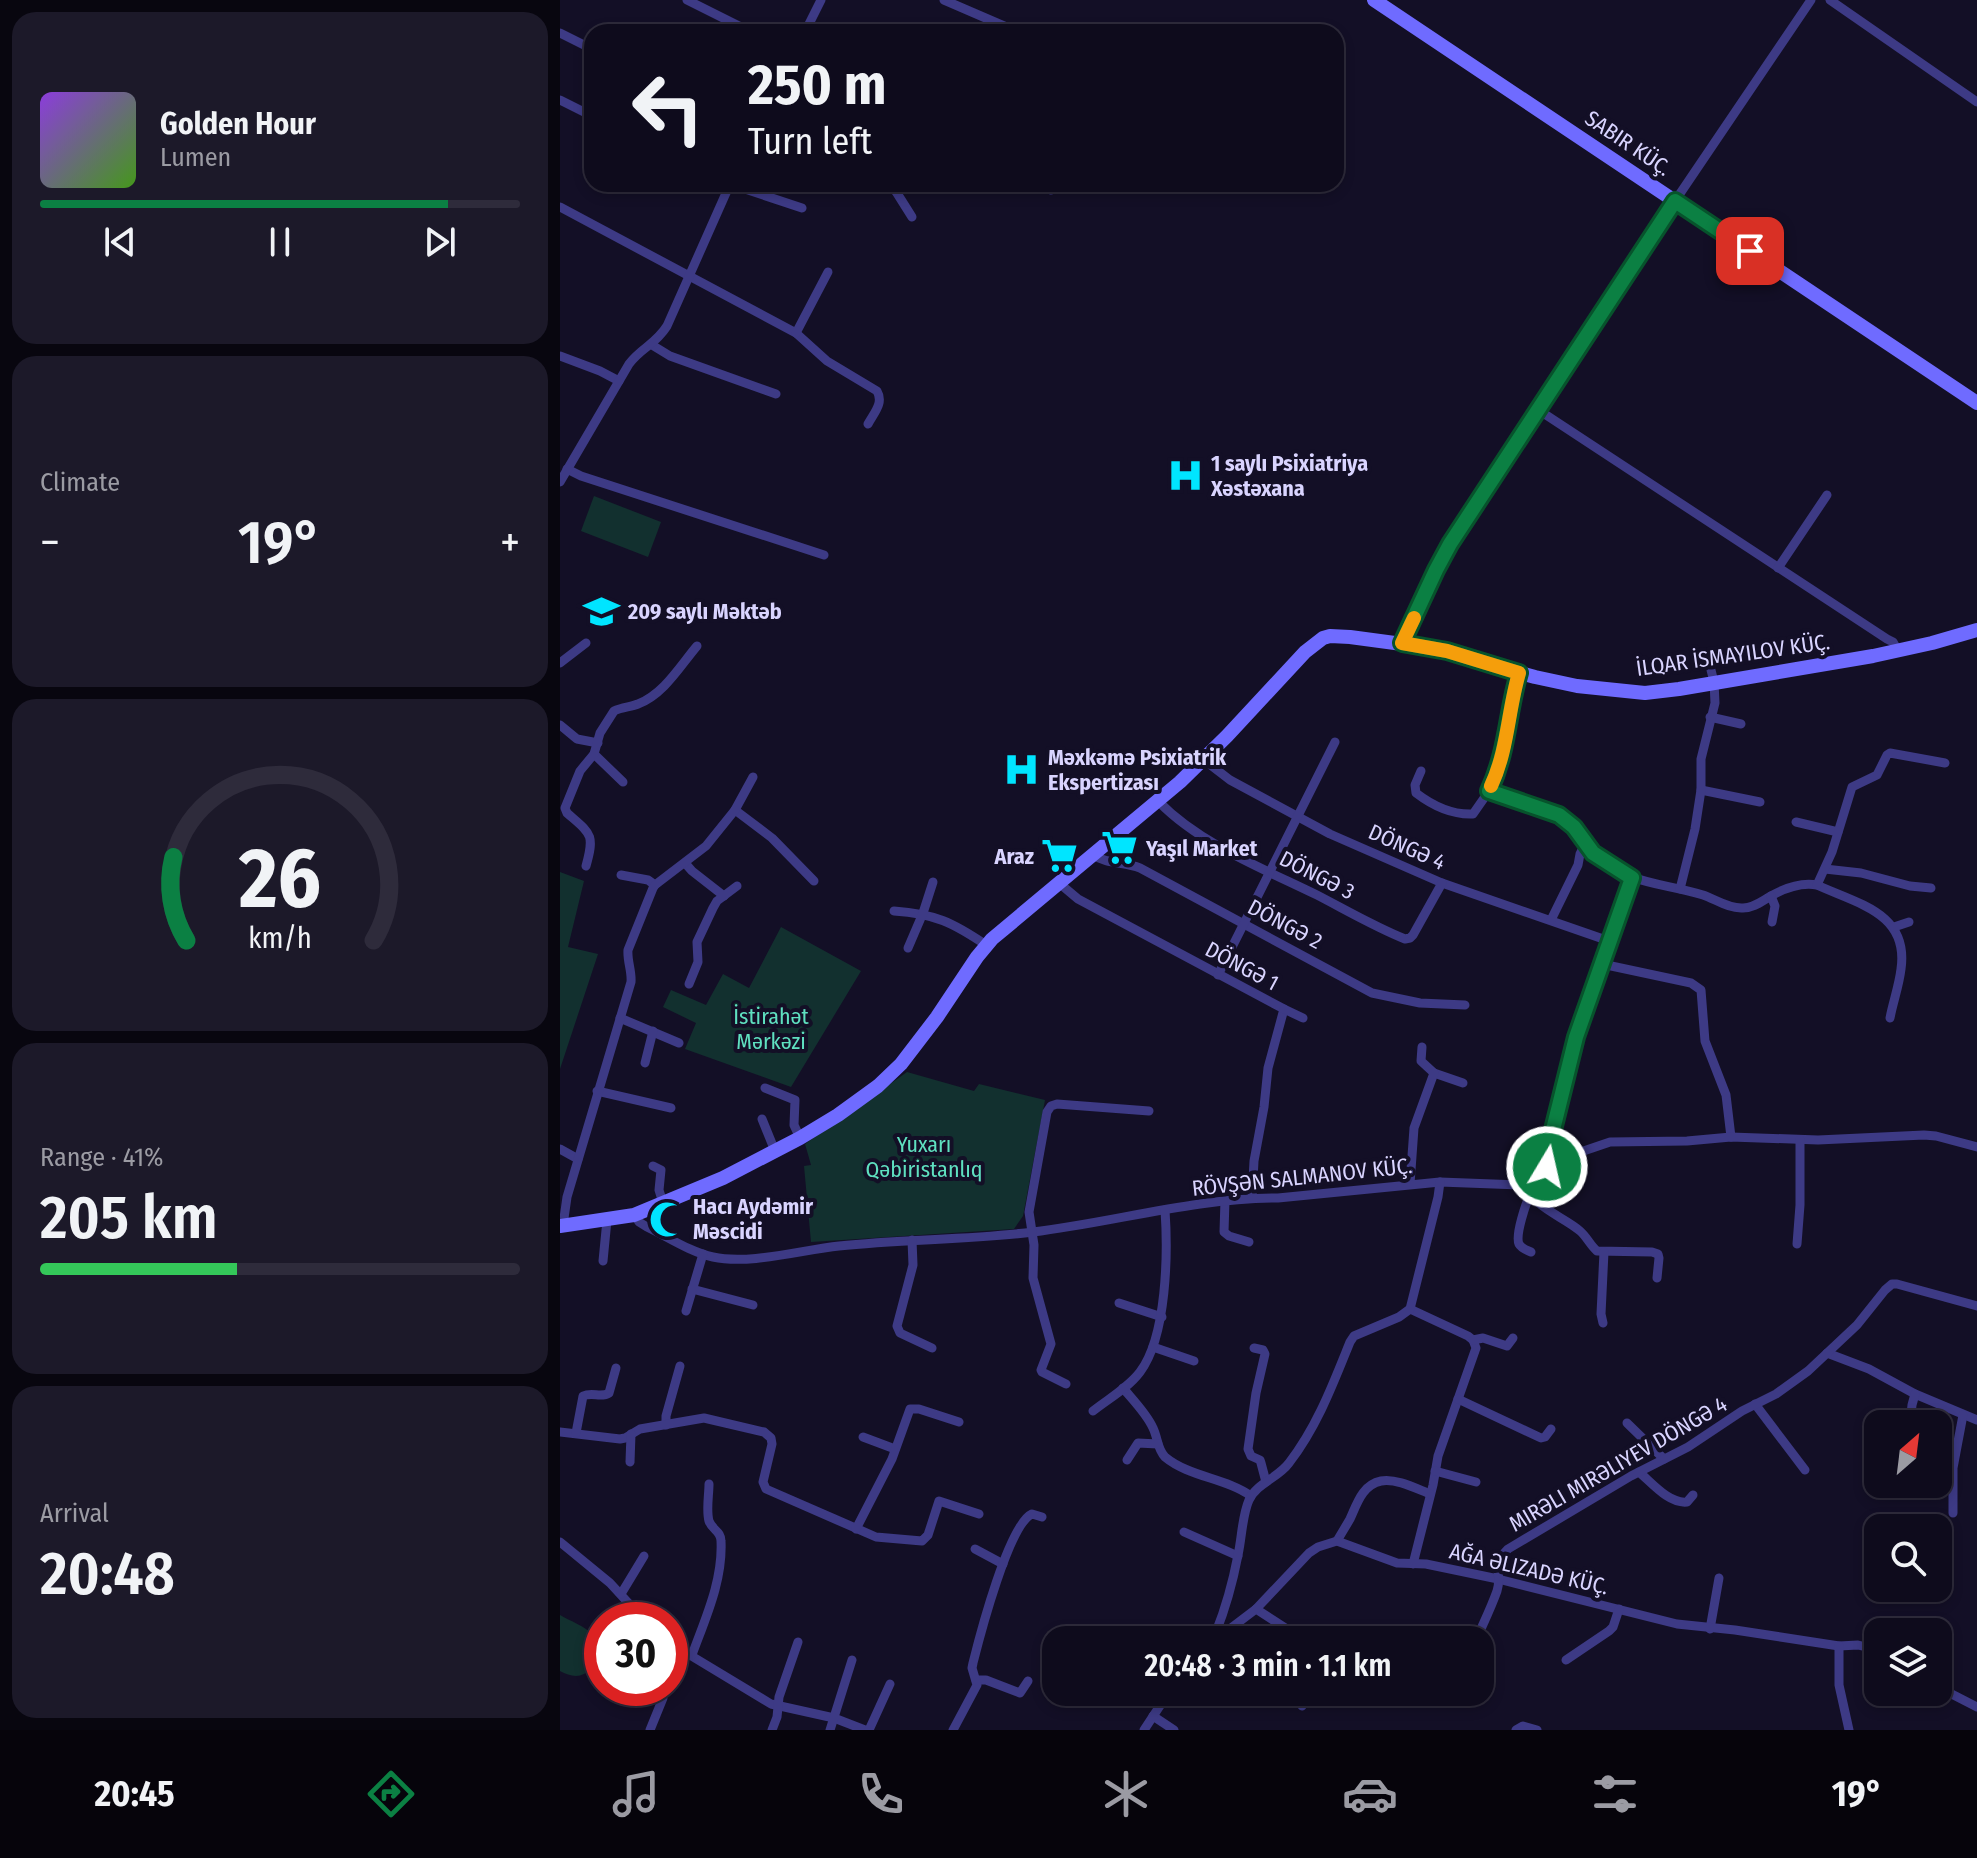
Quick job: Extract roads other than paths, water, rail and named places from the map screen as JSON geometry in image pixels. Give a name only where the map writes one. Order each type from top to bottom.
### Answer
[{"type":"main road","name":"SABIR KÜÇ.","points":[[1374,0],[1977,403]]},
{"type":"main road","points":[[562,1225],[634,1215],[723,1178],[800,1138],[863,1098],[890,1076],[937,1017],[986,945],[1159,802],[1204,760],[1305,652],[1323,638],[1350,637],[1402,643],[1447,651],[1519,673],[1577,686],[1645,693],[1819,666],[1898,651],[1977,630]]},
{"type":"street","points":[[687,0],[735,24]]},
{"type":"street","points":[[809,24],[821,0]]},
{"type":"street","points":[[944,0],[1000,24]]},
{"type":"street","points":[[1402,643],[1450,544],[1811,0]]},
{"type":"street","points":[[1830,0],[1977,102]]},
{"type":"street","points":[[560,33],[584,45]]},
{"type":"street","points":[[560,100],[584,112]]},
{"type":"street","points":[[561,480],[636,355],[657,341],[667,326],[726,192]]},
{"type":"street","points":[[754,192],[802,208]]},
{"type":"street","points":[[900,192],[912,217]]},
{"type":"street","points":[[560,207],[796,333],[827,361],[877,391],[880,404],[868,424]]},
{"type":"street","points":[[796,333],[828,272]]},
{"type":"street","points":[[652,345],[670,356],[776,394]]},
{"type":"street","points":[[560,356],[619,381]]},
{"type":"street","points":[[1537,409],[1893,642],[1898,651]]},
{"type":"street","points":[[567,469],[824,555]]},
{"type":"street","points":[[1778,568],[1827,495]]},
{"type":"street","points":[[560,663],[586,643]]},
{"type":"street","points":[[586,866],[591,847],[590,835],[565,808],[580,771],[594,754],[600,733],[614,711],[635,705],[654,694],[697,646]]},
{"type":"street","points":[[1680,889],[1695,829],[1701,790],[1701,759],[1715,703],[1709,662]]},
{"type":"street","points":[[1421,771],[1415,785],[1416,793],[1435,807],[1473,814],[1497,773],[1519,673]]},
{"type":"street","points":[[1710,717],[1741,724]]},
{"type":"street","points":[[560,725],[577,739],[598,743]]},
{"type":"street","points":[[1218,975],[1335,742]]},
{"type":"street","points":[[1817,885],[1852,787],[1877,775],[1890,753],[1945,763]]},
{"type":"street","points":[[594,754],[623,782]]},
{"type":"street","name":"DÖNGƏ 4","points":[[1204,760],[1230,780],[1297,817],[1442,883],[1609,941]]},
{"type":"street","points":[[562,1225],[597,1091],[631,982],[628,950],[655,885],[706,846],[735,810],[753,777]]},
{"type":"street","points":[[1701,790],[1760,802]]},
{"type":"street","points":[[1489,791],[1559,815],[1606,863],[1632,878],[1743,908],[1757,905],[1788,887],[1817,885],[1879,913],[1894,927],[1903,952],[1890,1018]]},
{"type":"street","name":"DÖNGƏ 3","points":[[1159,802],[1195,832],[1405,939],[1413,935],[1442,883]]},
{"type":"street","points":[[735,810],[772,838],[814,881]]},
{"type":"street","points":[[1796,822],[1838,832]]},
{"type":"street","points":[[1551,920],[1585,844]]},
{"type":"street","name":"DÖNGƏ 2","points":[[1093,855],[1107,862],[1140,868],[1372,993],[1420,1003],[1465,1005]]},
{"type":"street","points":[[685,863],[724,896]]},
{"type":"street","points":[[1825,869],[1861,873],[1910,886],[1931,888]]},
{"type":"street","points":[[621,875],[648,880],[655,885]]},
{"type":"street","points":[[1547,1167],[1547,1154],[1576,1037],[1632,878]]},
{"type":"street","points":[[908,948],[933,882]]},
{"type":"street","name":"DÖNGƏ 1","points":[[1059,883],[1078,899],[1284,1009],[1268,1068],[1254,1161],[1252,1198]]},
{"type":"street","points":[[689,984],[698,962],[697,942],[713,908],[737,886]]},
{"type":"street","points":[[1771,896],[1775,906],[1772,922]]},
{"type":"street","points":[[894,911],[923,913],[950,922],[986,945]]},
{"type":"street","points":[[1894,927],[1909,922]]},
{"type":"street","points":[[1602,964],[1691,983],[1701,990],[1705,1041],[1726,1095],[1731,1137]]},
{"type":"street","points":[[1284,1009],[1303,1018]]},
{"type":"street","points":[[620,1018],[679,1043]]},
{"type":"street","points":[[645,1063],[653,1031]]},
{"type":"street","points":[[1422,1047],[1421,1061],[1434,1073],[1463,1083]]},
{"type":"street","points":[[1410,1184],[1414,1128],[1434,1073]]},
{"type":"street","points":[[765,1088],[795,1100],[794,1125],[800,1138]]},
{"type":"street","points":[[597,1091],[671,1108]]},
{"type":"street","points":[[1066,1384],[1041,1370],[1051,1344],[1033,1278],[1034,1245],[1029,1203],[1047,1112],[1057,1104],[1149,1111]]},
{"type":"street","points":[[762,1119],[775,1151]]},
{"type":"street","points":[[1657,1278],[1658,1254],[1597,1251],[1579,1229],[1536,1201],[1526,1183],[1563,1158],[1610,1142],[1924,1135],[1977,1147]]},
{"type":"street","points":[[1797,1244],[1800,1140]]},
{"type":"street","points":[[560,1149],[578,1159]]},
{"type":"street","points":[[653,1166],[661,1170],[659,1190],[663,1203]]},
{"type":"street","points":[[1217,1626],[1232,1586],[1251,1496],[1285,1469],[1314,1424],[1354,1336],[1399,1317],[1410,1309],[1440,1182]]},
{"type":"street","name":"RÖVŞƏN SALMANOV KÜÇ.","points":[[634,1215],[647,1227],[703,1254],[714,1258],[739,1259],[837,1246],[1031,1232],[1225,1200],[1278,1198],[1440,1182],[1526,1183]]},
{"type":"street","points":[[1530,1195],[1518,1236],[1519,1244],[1531,1252]]},
{"type":"street","points":[[1225,1200],[1224,1232],[1249,1242]]},
{"type":"street","points":[[1093,1411],[1141,1371],[1153,1347],[1162,1317],[1165,1210]]},
{"type":"street","points":[[603,1261],[607,1220]]},
{"type":"street","points":[[912,1240],[913,1265],[897,1330],[932,1348]]},
{"type":"street","points":[[1603,1323],[1604,1252]]},
{"type":"street","points":[[686,1311],[703,1254]]},
{"type":"street","name":"MIRƏLI MIRƏLIYEV DÖNGƏ 4","points":[[1482,1626],[1496,1593],[1499,1562],[1508,1549],[1776,1394],[1808,1371],[1857,1325],[1892,1284],[1977,1306]]},
{"type":"street","points":[[692,1289],[753,1305]]},
{"type":"street","points":[[1119,1303],[1162,1317]]},
{"type":"street","points":[[1410,1309],[1473,1340],[1483,1338],[1507,1346],[1513,1338]]},
{"type":"street","points":[[1413,1564],[1435,1471],[1476,1348],[1473,1340]]},
{"type":"street","points":[[1153,1347],[1194,1361]]},
{"type":"street","points":[[1254,1348],[1263,1350],[1265,1354],[1248,1449],[1251,1456],[1260,1460],[1266,1482]]},
{"type":"street","points":[[1827,1353],[1869,1369],[1915,1394],[1977,1420]]},
{"type":"street","points":[[666,1425],[680,1366]]},
{"type":"street","points":[[576,1433],[583,1396],[609,1393],[616,1368]]},
{"type":"street","points":[[1123,1388],[1150,1422],[1161,1452],[1172,1462],[1251,1496]]},
{"type":"street","points":[[1912,1410],[1915,1394]]},
{"type":"street","points":[[1458,1399],[1541,1438],[1551,1429]]},
{"type":"street","points":[[1755,1404],[1805,1470]]},
{"type":"street","points":[[856,1529],[885,1475],[910,1409],[959,1422]]},
{"type":"street","points":[[1953,1513],[1953,1468],[1963,1415]]},
{"type":"street","points":[[560,1432],[615,1439],[625,1438],[640,1429],[704,1418],[764,1432],[771,1438],[772,1444],[763,1482],[766,1489],[882,1538],[922,1541],[928,1535],[939,1501],[979,1514]]},
{"type":"street","points":[[1627,1423],[1664,1459]]},
{"type":"street","points":[[630,1462],[631,1434]]},
{"type":"street","points":[[1126,1436],[1138,1443],[1158,1444]]},
{"type":"street","points":[[863,1437],[895,1449]]},
{"type":"street","points":[[1127,1460],[1138,1443]]},
{"type":"street","points":[[1435,1471],[1476,1482]]},
{"type":"street","points":[[1639,1472],[1672,1500],[1687,1502],[1693,1495]]},
{"type":"street","points":[[1234,1626],[1256,1609],[1309,1553],[1337,1541],[1359,1499],[1373,1484],[1391,1481],[1430,1494]]},
{"type":"street","points":[[692,1655],[718,1577],[721,1540],[708,1518],[709,1484]]},
{"type":"street","points":[[953,1730],[975,1689],[973,1663],[1003,1564],[1023,1519],[1032,1514],[1042,1517]]},
{"type":"street","points":[[1184,1532],[1238,1556]]},
{"type":"street","name":"AĞA ƏLIZADƏ KÜÇ.","points":[[1337,1541],[1397,1563],[1426,1564],[1498,1579],[1677,1624],[1839,1646],[1864,1646]]},
{"type":"street","points":[[560,1542],[628,1602]]},
{"type":"street","points":[[975,1549],[1003,1564]]},
{"type":"street","points":[[621,1594],[644,1556]]},
{"type":"street","points":[[1710,1629],[1719,1578]]},
{"type":"street","points":[[1256,1609],[1282,1626]]},
{"type":"street","points":[[1566,1660],[1609,1631],[1619,1609]]},
{"type":"street","points":[[772,1730],[779,1697],[798,1642]]},
{"type":"street","points":[[1839,1646],[1839,1685],[1849,1730]]},
{"type":"street","points":[[688,1653],[777,1707],[834,1718],[867,1730],[890,1684]]},
{"type":"street","points":[[830,1730],[852,1660]]},
{"type":"street","points":[[976,1680],[986,1680],[1020,1693],[1028,1681]]},
{"type":"street","points":[[1952,1694],[1977,1707]]},
{"type":"street","points":[[650,1730],[660,1706]]},
{"type":"street","points":[[1144,1730],[1159,1706]]},
{"type":"street","points":[[1153,1716],[1174,1730]]},
{"type":"street","points":[[1516,1730],[1523,1726],[1537,1730]]},
{"type":"place","name":"1 saylı Psixiatriya Xəstəxana","points":[[1185,476]]},
{"type":"place","name":"209 saylı Məktəb","points":[[602,611]]},
{"type":"place","name":"Məxkəmə Psixiatrik Ekspertizası","points":[[1022,770]]},
{"type":"place","name":"Yaşıl Market","points":[[1120,848]]},
{"type":"place","name":"Araz","points":[[1060,856]]},
{"type":"place","name":"Hacı Aydəmir Məscidi","points":[[667,1219]]},
{"type":"park label","name":"İstirahət Mərkəzi","points":[[771,1028]]},
{"type":"park label","name":"Yuxarı Qəbiristanlıq","points":[[924,1156]]}]
